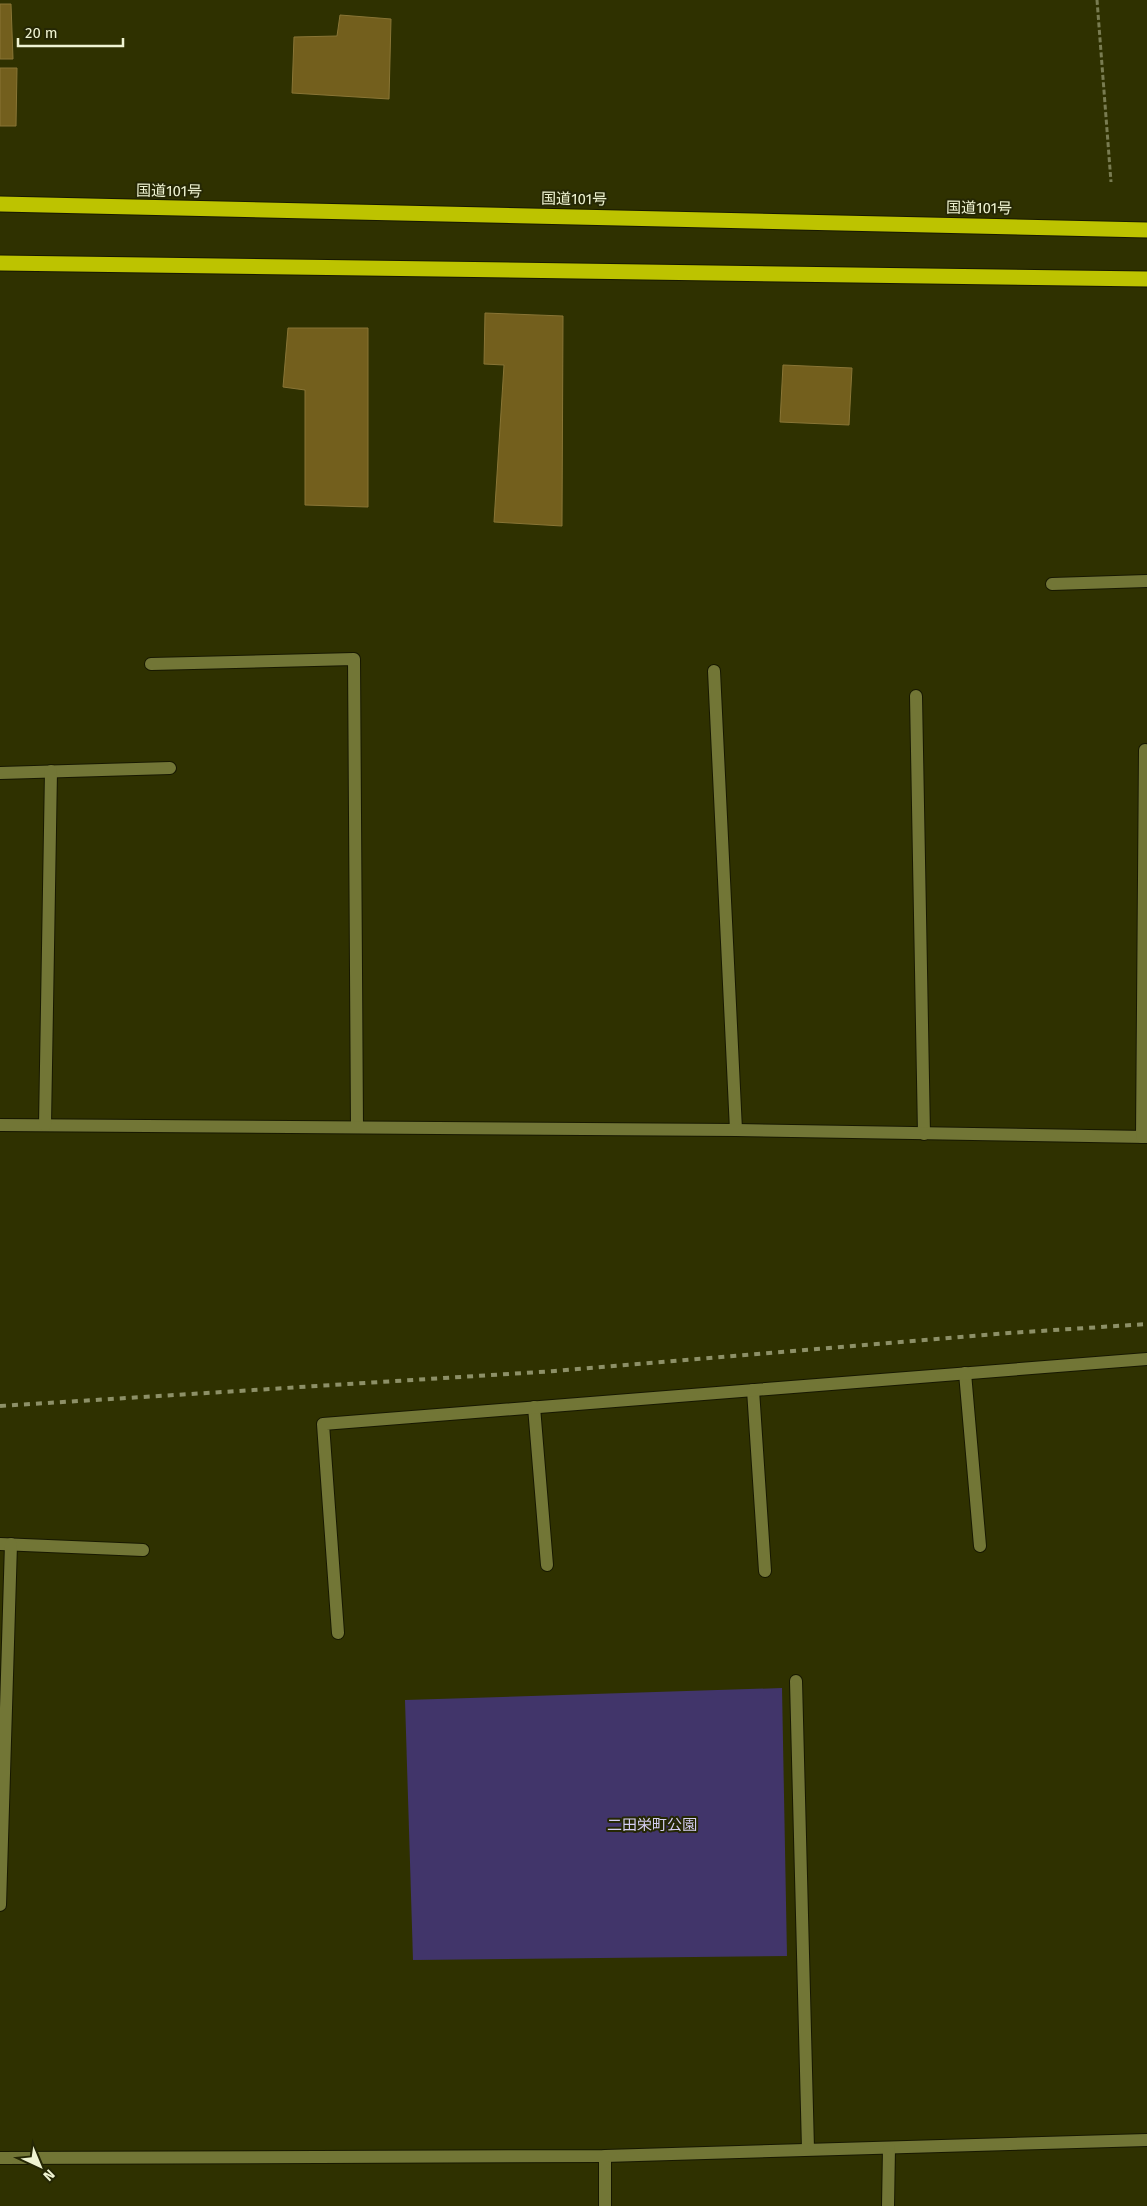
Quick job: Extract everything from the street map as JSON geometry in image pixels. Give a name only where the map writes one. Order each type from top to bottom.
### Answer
[{"type":"highway","name":"国道101号","points":[[0,204],[1147,230]]},
{"type":"highway","points":[[0,264],[1147,279]]},
{"type":"street","points":[[1052,584],[1147,581]]},
{"type":"street","points":[[151,664],[354,658],[357,1127]]},
{"type":"street","points":[[714,671],[736,1130]]},
{"type":"street","points":[[916,696],[924,1134]]},
{"type":"street","points":[[0,1125],[736,1130],[1144,1137],[1145,750]]},
{"type":"street","points":[[0,772],[170,768]]},
{"type":"street","points":[[46,1125],[51,771]]},
{"type":"street","points":[[338,1633],[323,1424],[1147,1359]]},
{"type":"street","points":[[965,1373],[980,1546]]},
{"type":"street","points":[[753,1390],[765,1571]]},
{"type":"street","points":[[534,1407],[547,1565]]},
{"type":"street","points":[[0,1905],[6,1544],[142,1550]]},
{"type":"street","points":[[796,1681],[808,2149]]},
{"type":"street","points":[[0,2158],[605,2156],[1147,2140]]},
{"type":"street","points":[[888,2206],[889,2148]]},
{"type":"street","points":[[605,2156],[605,2206]]},
{"type":"path","points":[[1097,0],[1111,182]]},
{"type":"green space","name":"二田栄町公園","points":[[782,1688],[787,1956],[413,1960],[405,1700]]},
{"type":"building","points":[[0,4],[11,4],[13,59],[0,59]]},
{"type":"building","points":[[340,15],[391,19],[389,99],[292,93],[294,37],[337,36]]},
{"type":"building","points":[[0,68],[17,68],[16,126],[0,126]]},
{"type":"building","points":[[485,313],[563,316],[562,526],[494,522],[504,365],[484,364]]},
{"type":"building","points":[[288,328],[368,328],[368,507],[305,505],[305,390],[283,387]]},
{"type":"building","points":[[783,365],[852,368],[849,425],[780,422]]},
{"type":"railway","points":[[0,1406],[555,1371],[1009,1333],[1147,1324]]}]
